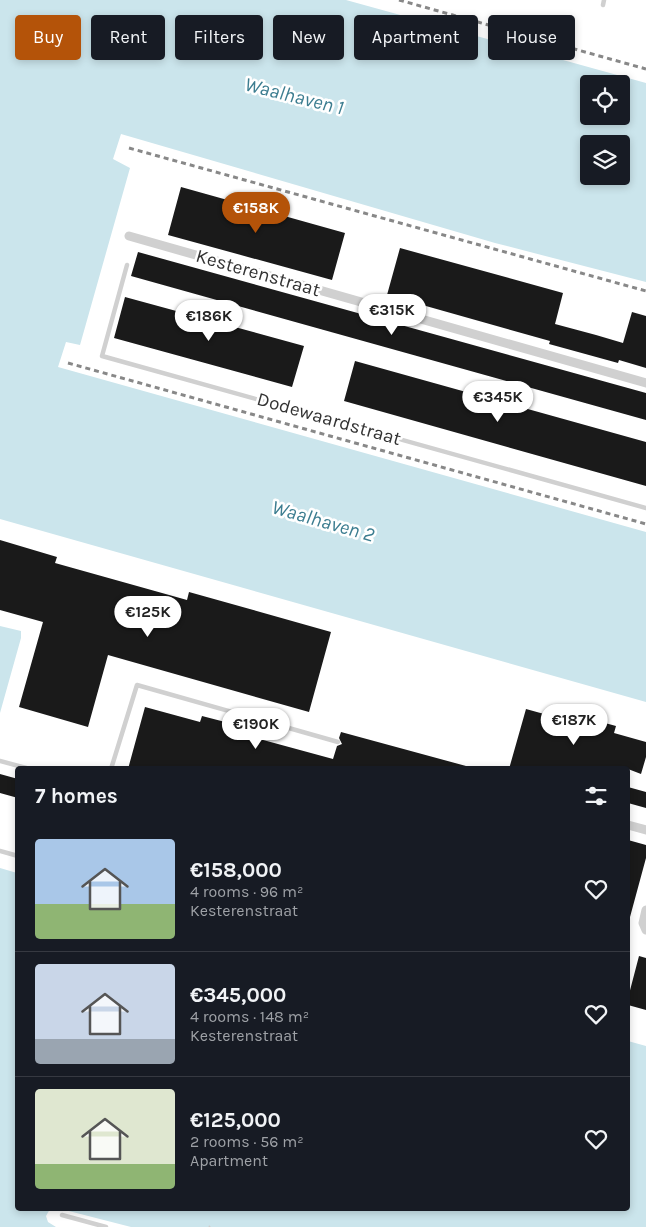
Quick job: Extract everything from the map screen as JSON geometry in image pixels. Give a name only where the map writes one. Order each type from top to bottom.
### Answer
[{"type":"street","name":"Kesterenstraat","points":[[130,236],[646,383]]},
{"type":"street","points":[[630,826],[646,830]]},
{"type":"street","points":[[645,929],[646,910]]},
{"type":"lane","name":"Dodewaardstraat","points":[[127,265],[102,356],[646,508]]},
{"type":"lane","points":[[112,766],[137,685],[338,742]]},
{"type":"lane","points":[[3,761],[20,766]]},
{"type":"lane","points":[[0,851],[15,855]]},
{"type":"lane","points":[[62,1215],[106,1227]]},
{"type":"water","points":[[0,0],[346,0],[400,15],[354,15],[354,60],[478,60],[478,37],[488,39],[488,60],[563,60],[617,75],[580,75],[580,125],[630,125],[630,79],[646,83],[646,282],[495,243],[121,134],[113,159],[130,168],[80,345],[66,342],[58,367],[646,532],[646,702],[0,519]]},
{"type":"water","points":[[0,626],[21,631],[21,638],[0,713]]},
{"type":"water","points":[[0,868],[15,872],[15,1211],[49,1211],[46,1216],[48,1222],[56,1227],[0,1227]]},
{"type":"water","points":[[630,1042],[646,1046],[646,1227],[131,1227],[69,1211],[630,1211]]},
{"type":"building","points":[[181,187],[345,233],[332,280],[168,235]]},
{"type":"building","points":[[400,248],[563,293],[555,324],[623,343],[632,312],[646,316],[646,368],[619,360],[618,363],[549,344],[550,341],[387,295]]},
{"type":"building","points":[[138,252],[646,393],[646,420],[131,276]]},
{"type":"building","points":[[125,297],[304,346],[292,387],[114,338]]},
{"type":"building","points":[[355,361],[646,442],[646,486],[344,401]]},
{"type":"building","points":[[0,540],[57,557],[55,563],[187,600],[189,592],[331,632],[309,712],[108,655],[88,727],[19,707],[43,622],[0,610]]},
{"type":"building","points":[[145,707],[200,722],[202,716],[229,723],[227,730],[333,759],[337,746],[342,744],[339,738],[341,732],[466,766],[129,766]]},
{"type":"building","points":[[526,709],[591,727],[594,720],[616,726],[614,733],[646,742],[646,757],[641,774],[630,770],[630,766],[510,766]]},
{"type":"building","points":[[0,774],[15,778],[15,797],[0,793]]},
{"type":"building","points":[[630,788],[646,792],[646,808],[630,804]]},
{"type":"building","points":[[630,841],[646,845],[646,858],[630,917]]},
{"type":"building","points":[[639,956],[646,958],[646,1010],[630,1006],[630,990]]},
{"type":"railway","points":[[399,0],[646,69]]},
{"type":"railway","points":[[129,148],[646,291]]},
{"type":"railway","points":[[68,363],[646,524]]},
{"type":"water label","name":"Waalhaven 1","points":[[294,96]]},
{"type":"water label","name":"Waalhaven 2","points":[[323,521]]}]
